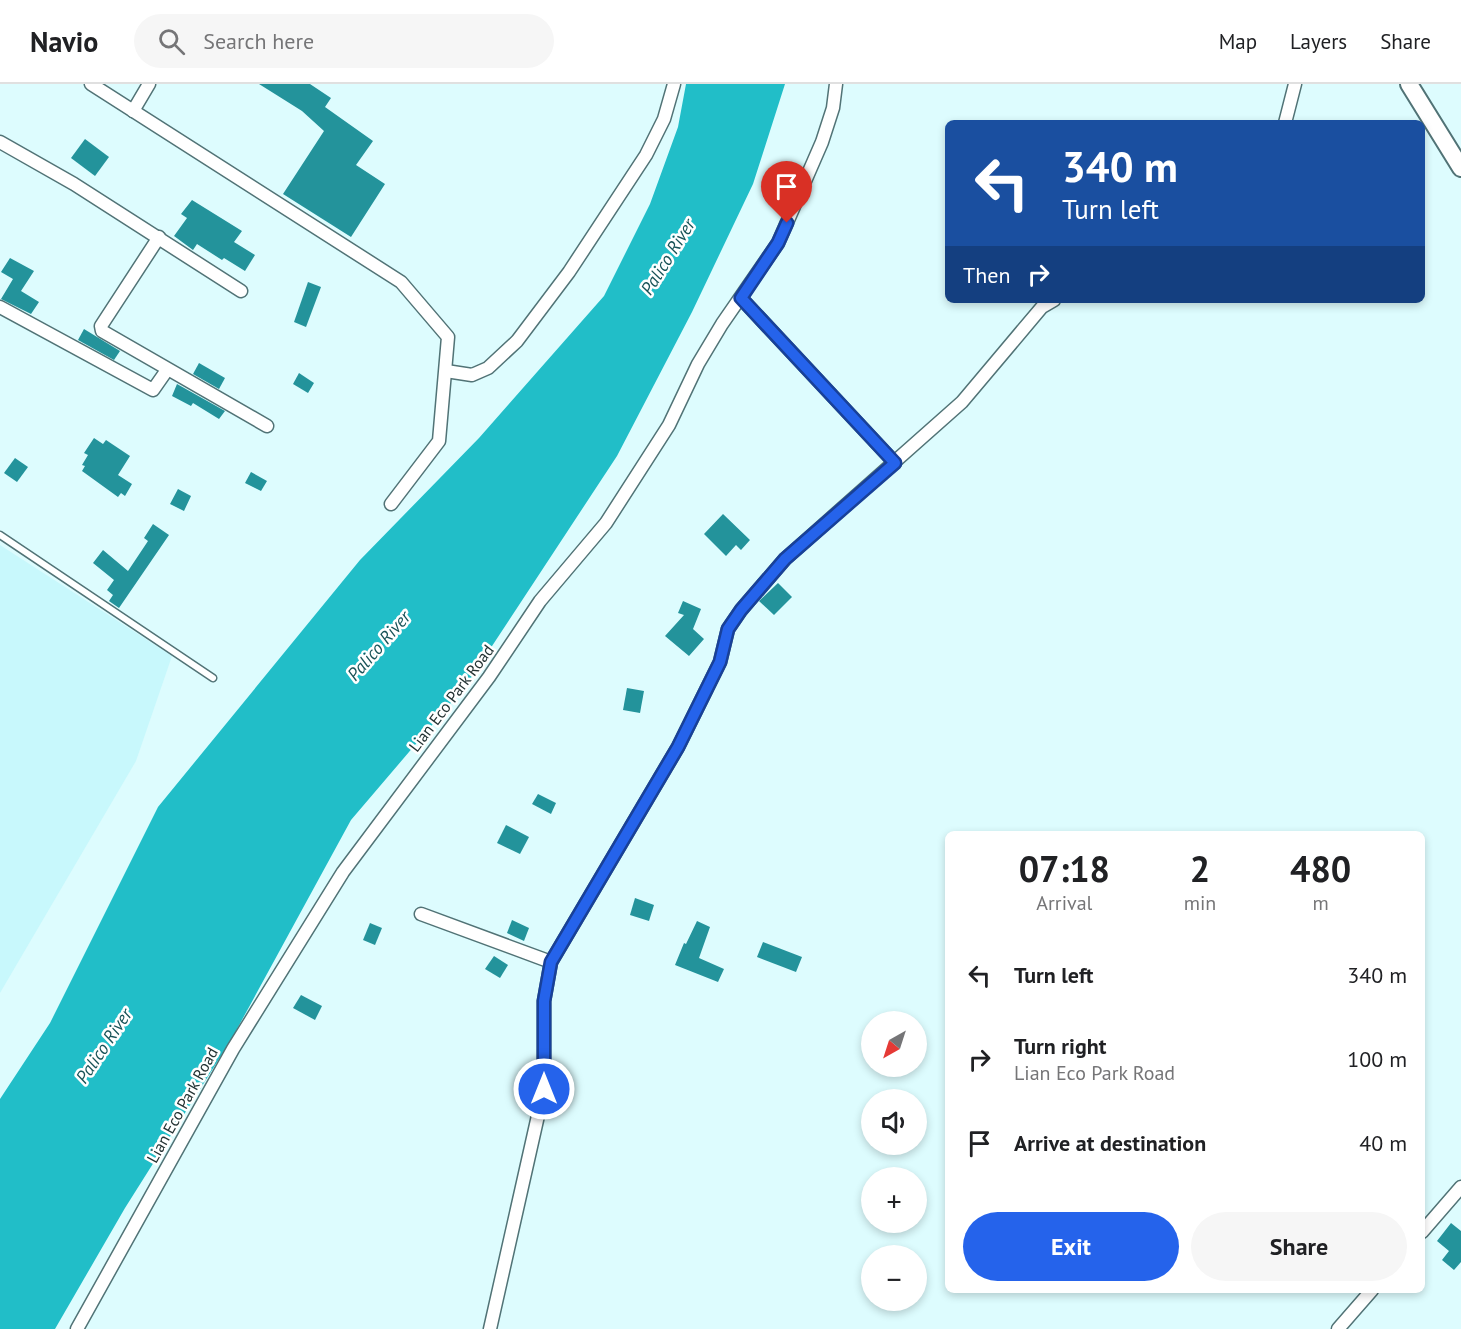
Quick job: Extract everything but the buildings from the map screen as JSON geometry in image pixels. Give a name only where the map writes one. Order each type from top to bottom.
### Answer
[{"type":"street","points":[[91,84],[401,282],[448,337],[440,441],[391,504]]},
{"type":"street","points":[[134,111],[149,84]]},
{"type":"street","points":[[446,371],[472,375],[488,368],[517,340],[569,272],[646,155],[664,119],[674,84]]},
{"type":"street","name":"Lian Eco Park Road","points":[[77,1329],[233,1049],[343,872],[489,677],[540,601],[606,524],[669,425],[698,364],[722,324],[778,243],[822,142],[833,108],[836,84]]},
{"type":"street","points":[[1286,120],[1295,84]]},
{"type":"street","points":[[1408,84],[1461,168]]},
{"type":"street","points":[[0,142],[159,237],[241,291]]},
{"type":"street","points":[[159,237],[101,328],[167,370],[267,426]]},
{"type":"street","points":[[741,298],[895,463]]},
{"type":"street","points":[[490,1329],[544,1089],[544,1001],[551,962],[678,747],[720,662],[728,629],[741,610],[785,559],[962,402],[1042,307],[1049,303]]},
{"type":"street","points":[[0,307],[153,390],[167,370]]},
{"type":"street","points":[[421,914],[551,962]]},
{"type":"street","points":[[1425,1229],[1461,1187]]},
{"type":"street","points":[[1338,1329],[1369,1293]]},
{"type":"lane","points":[[0,535],[213,678]]},
{"type":"shaded area","points":[[0,545],[172,656],[136,761],[0,993]]},
{"type":"water","name":"Palico River","points":[[686,84],[785,84],[753,184],[692,312],[617,456],[467,684],[351,820],[231,1040],[125,1208],[55,1329],[0,1329],[0,1099],[50,1023],[158,807],[360,560],[479,438],[604,296],[650,204],[678,127]]},
{"type":"route","points":[[544,1089],[544,1001],[551,962],[678,747],[720,662],[728,629],[741,610],[785,559],[895,463],[741,298],[757,278],[787,223]]}]
